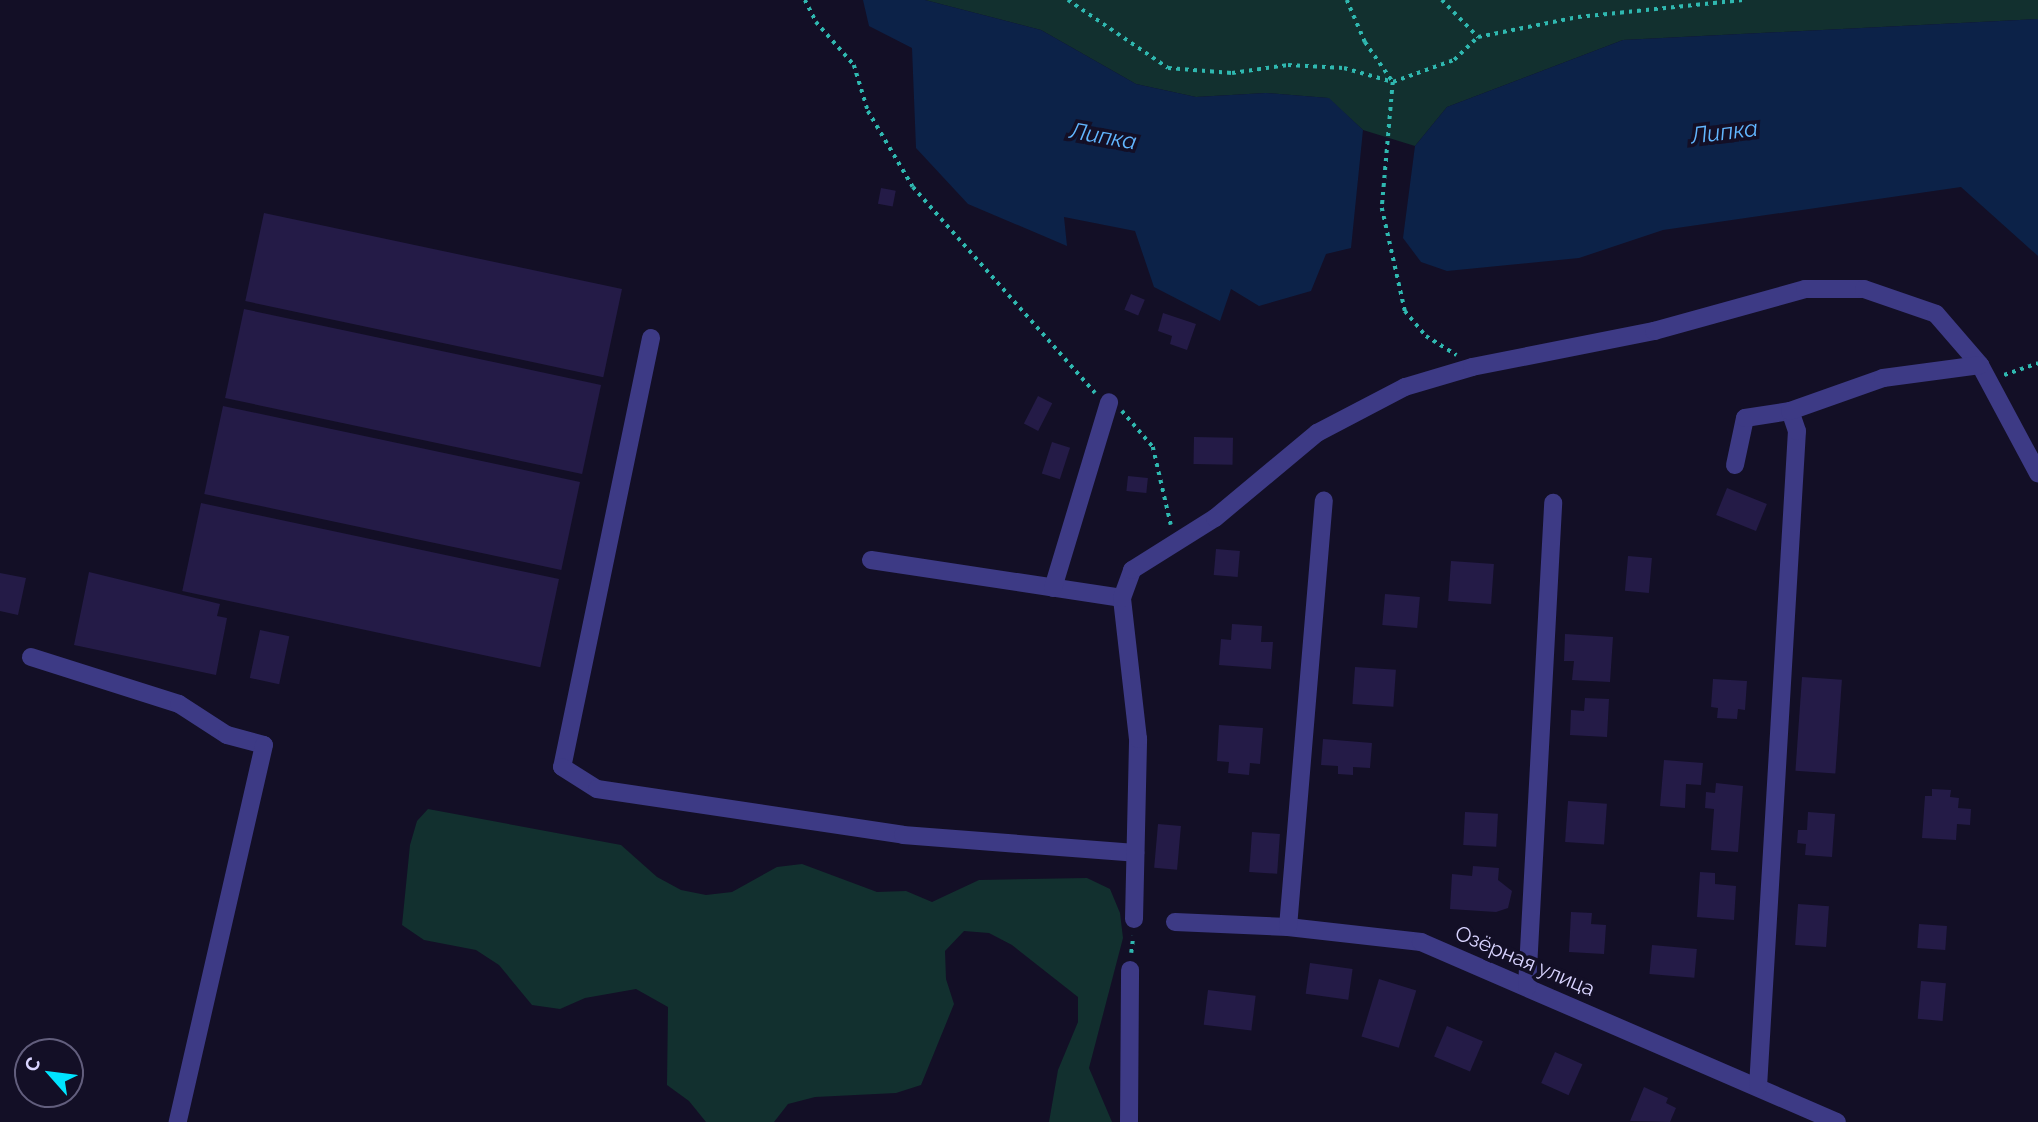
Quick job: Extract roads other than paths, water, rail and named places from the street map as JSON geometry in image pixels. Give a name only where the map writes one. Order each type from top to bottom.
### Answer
[{"type":"street","points":[[1134,919],[1138,739],[1122,598],[1132,570],[1178,544],[1317,433],[1405,387],[1462,370],[1654,331],[1804,289],[1864,289],[1937,314],[1985,372],[2038,472]]},
{"type":"street","points":[[651,338],[562,766],[597,789],[903,835],[1135,853]]},
{"type":"street","points":[[1735,465],[1745,418],[1790,411],[1883,379],[1985,372]]},
{"type":"street","points":[[1053,588],[1109,402]]},
{"type":"street","points":[[1758,1087],[1797,431],[1790,411]]},
{"type":"street","points":[[1288,927],[1324,501]]},
{"type":"street","points":[[1527,987],[1553,503]]},
{"type":"street","points":[[871,560],[1122,598]]},
{"type":"street","points":[[31,657],[179,704],[227,735],[264,745],[178,1122]]},
{"type":"street","name":"Озёрная улица","points":[[1175,922],[1288,927],[1421,942],[1837,1122]]},
{"type":"street","points":[[1129,1122],[1130,970]]},
{"type":"water","name":"Липка","points":[[863,0],[925,0],[1041,30],[1136,84],[1196,97],[1266,93],[1329,98],[1363,130],[1351,248],[1326,254],[1311,291],[1259,306],[1231,289],[1220,321],[1154,287],[1135,231],[1064,217],[1067,246],[968,204],[916,148],[912,48],[869,26]]},
{"type":"water","name":"Липка","points":[[2038,19],[2038,256],[1961,187],[1663,230],[1579,258],[1447,271],[1421,262],[1403,238],[1415,146],[1447,107],[1623,40]]}]
